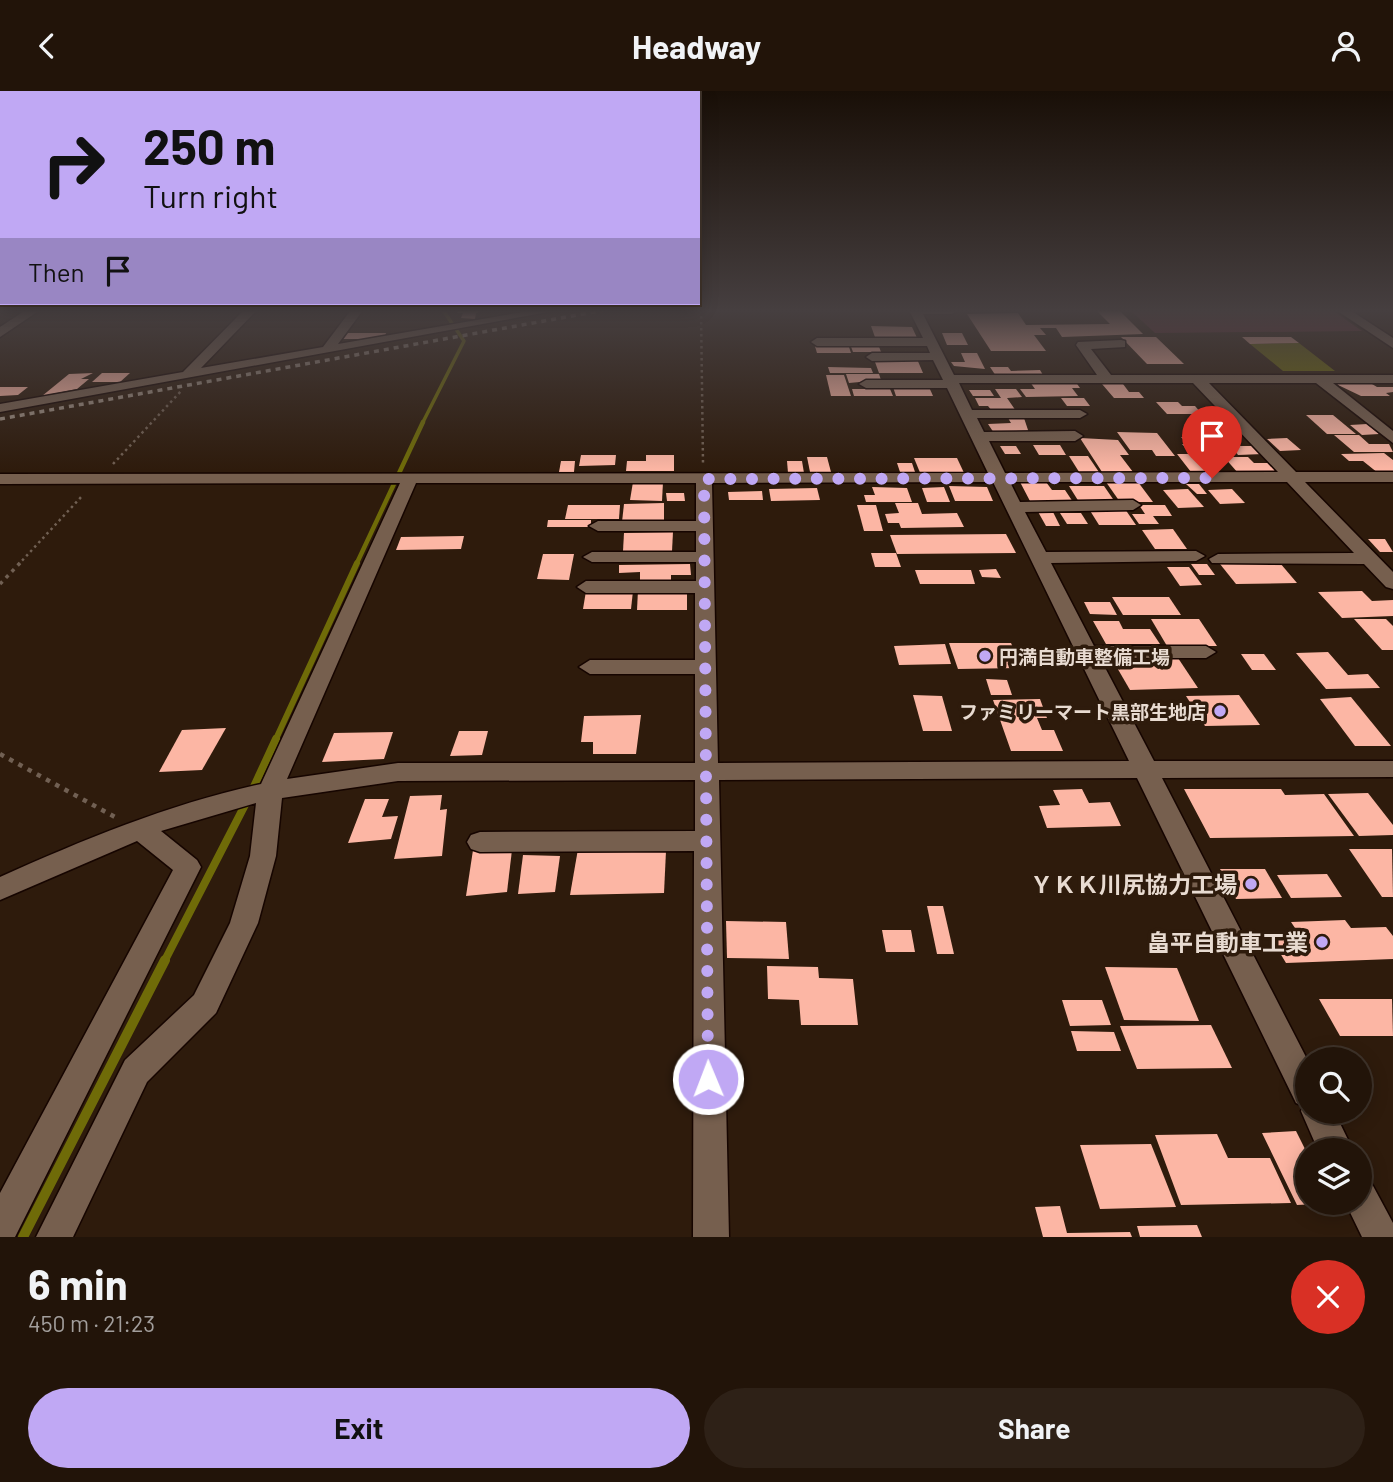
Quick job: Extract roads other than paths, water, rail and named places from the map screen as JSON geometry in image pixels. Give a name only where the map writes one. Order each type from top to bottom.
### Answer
[{"type":"street","points":[[188,374],[198,363]]},
{"type":"street","points":[[0,408],[249,363]]},
{"type":"street","points":[[941,363],[1295,1068]]},
{"type":"street","points":[[1095,363],[1106,378]]},
{"type":"street","points":[[866,384],[1106,378],[1393,379]]},
{"type":"street","points":[[1196,378],[1393,583]]},
{"type":"street","points":[[1319,379],[1393,438]]},
{"type":"street","points":[[967,414],[1080,414]]},
{"type":"street","points":[[977,437],[1075,436]]},
{"type":"street","points":[[0,479],[1393,477]]},
{"type":"street","points":[[54,1237],[136,1071],[205,1004],[244,923],[263,856],[270,791],[410,478]]},
{"type":"street","points":[[704,479],[704,769],[710,1237]]},
{"type":"street","points":[[1012,507],[1133,505]]},
{"type":"street","points":[[598,526],[704,527]]},
{"type":"street","points":[[1037,558],[1196,556]]},
{"type":"street","points":[[592,557],[704,557]]},
{"type":"street","points":[[1218,559],[1369,558]]},
{"type":"street","points":[[586,587],[704,586]]},
{"type":"street","points":[[1084,652],[1206,652]]},
{"type":"street","points":[[590,667],[704,667]]},
{"type":"street","points":[[0,889],[132,832],[270,791],[398,772],[1393,769]]},
{"type":"street","points":[[0,1229],[188,867],[132,832]]},
{"type":"street","points":[[480,842],[705,841]]},
{"type":"street","points":[[1370,1215],[1381,1237]]},
{"type":"waterway","points":[[423,422],[453,363]]},
{"type":"waterway","points":[[356,565],[423,422]]},
{"type":"waterway","points":[[275,741],[357,563]]},
{"type":"waterway","points":[[252,791],[276,739]]},
{"type":"waterway","points":[[164,962],[247,801]]},
{"type":"waterway","points":[[23,1237],[165,960]]},
{"type":"railway","points":[[0,419],[308,363]]},
{"type":"place","name":"円満自動車整備工場","points":[[985,656]]},
{"type":"place","name":"ファミリーマート黒部生地店","points":[[1220,711]]},
{"type":"place","name":"ＹＫＫ川尻協力工場","points":[[1251,884]]},
{"type":"place","name":"畠平自動車工業","points":[[1322,942]]}]
